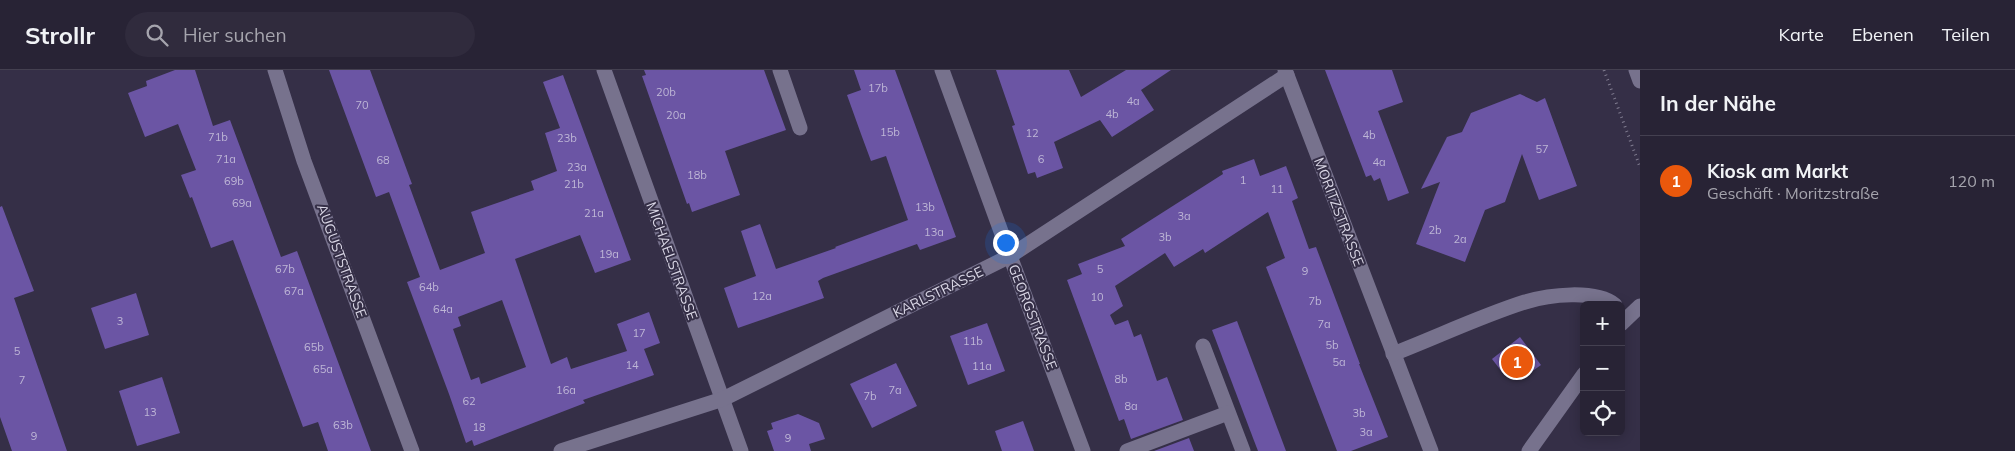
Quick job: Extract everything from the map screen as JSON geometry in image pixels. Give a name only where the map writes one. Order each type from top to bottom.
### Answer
[{"type":"street","name":"AUGUSTSTRASSE","points":[[275,70],[304,161],[412,451]]},
{"type":"street","name":"MICHAELSTRASSE","points":[[604,70],[741,451]]},
{"type":"street","points":[[780,70],[800,128]]},
{"type":"street","name":"GEORGSTRASSE","points":[[942,70],[1083,451]]},
{"type":"street","points":[[1636,70],[1640,81]]},
{"type":"street","name":"KARLSTRASSE","points":[[561,451],[722,400],[1010,256],[1286,73]]},
{"type":"street","name":"MORITZSTRASSE","points":[[1286,73],[1430,451]]},
{"type":"street","points":[[1393,354],[1527,302],[1575,294],[1609,301]]},
{"type":"street","points":[[1203,346],[1243,451]]},
{"type":"street","points":[[1529,451],[1580,380]]},
{"type":"street","points":[[1127,451],[1228,413]]},
{"type":"path","points":[[1604,70],[1640,166]]},
{"type":"building","points":[[175,70],[195,70],[213,126],[230,120],[281,257],[297,251],[371,451],[328,451],[318,422],[303,427],[233,240],[211,248],[192,197],[190,198],[181,175],[196,170],[178,124],[145,137],[128,93],[147,86],[146,81]]},
{"type":"building","points":[[329,70],[370,70],[412,184],[409,185],[440,270],[485,253],[471,212],[534,190],[531,181],[557,171],[545,133],[560,128],[543,82],[563,75],[631,260],[595,273],[580,235],[515,259],[551,364],[567,357],[571,369],[627,351],[617,324],[649,312],[660,343],[644,349],[654,375],[583,400],[585,403],[474,446],[472,440],[466,443],[407,282],[420,277],[389,192],[376,197]],"holes":[[[502,300],[526,367],[481,384],[479,377],[471,380],[453,329],[461,326],[458,317]]]},
{"type":"building","points":[[644,70],[764,70],[786,130],[725,151],[740,195],[692,212],[689,203],[687,204],[642,76],[646,75]]},
{"type":"building","points":[[854,70],[895,70],[956,237],[920,250],[917,244],[823,278],[818,281],[824,298],[738,328],[724,288],[756,276],[741,231],[760,224],[776,269],[908,220],[886,156],[871,161],[861,134],[847,95],[861,90]]},
{"type":"building","points":[[996,70],[1069,70],[1081,97],[1126,70],[1171,70],[1141,90],[1154,110],[1112,137],[1100,120],[1054,142],[1063,168],[1037,178],[1035,172],[1028,174],[1012,126],[1015,125]]},
{"type":"building","points":[[1325,70],[1392,70],[1403,102],[1378,111],[1409,193],[1388,201],[1380,178],[1374,181],[1371,175],[1366,177]]},
{"type":"building","points":[[1520,94],[1537,102],[1545,98],[1577,186],[1539,200],[1522,154],[1505,202],[1485,210],[1465,262],[1416,244],[1440,182],[1421,189],[1447,137],[1462,132],[1471,113]]},
{"type":"building","points":[[1254,159],[1260,176],[1286,166],[1298,198],[1292,201],[1309,249],[1316,247],[1388,437],[1351,451],[1337,451],[1266,267],[1285,258],[1268,212],[1205,253],[1203,249],[1174,267],[1165,253],[1115,286],[1123,306],[1110,315],[1115,325],[1128,320],[1134,337],[1141,334],[1157,381],[1167,377],[1183,420],[1131,439],[1124,419],[1119,421],[1067,280],[1082,274],[1078,264],[1125,246],[1121,239],[1223,174],[1222,171]]},
{"type":"building","points":[[2,206],[34,291],[14,298],[67,451],[12,451],[0,417],[0,207]]},
{"type":"building","points":[[136,293],[149,335],[105,349],[91,308]]},
{"type":"building","points":[[1237,321],[1286,451],[1258,451],[1212,330]]},
{"type":"building","points":[[987,323],[1005,371],[968,385],[950,336]]},
{"type":"building","points":[[1520,337],[1541,365],[1527,375],[1502,372],[1492,359]]},
{"type":"building","points":[[896,363],[917,406],[872,428],[850,384]]},
{"type":"building","points":[[162,377],[180,433],[137,446],[119,391]]},
{"type":"building","points":[[798,414],[819,423],[825,439],[809,444],[811,451],[774,451],[767,431],[773,429],[771,423]]},
{"type":"building","points":[[1023,421],[1034,451],[1002,451],[995,431]]},
{"type":"building","points":[[1189,438],[1194,451],[1154,451]]},
{"type":"place","name":"Kiosk am Markt","points":[[1517,362]]}]
